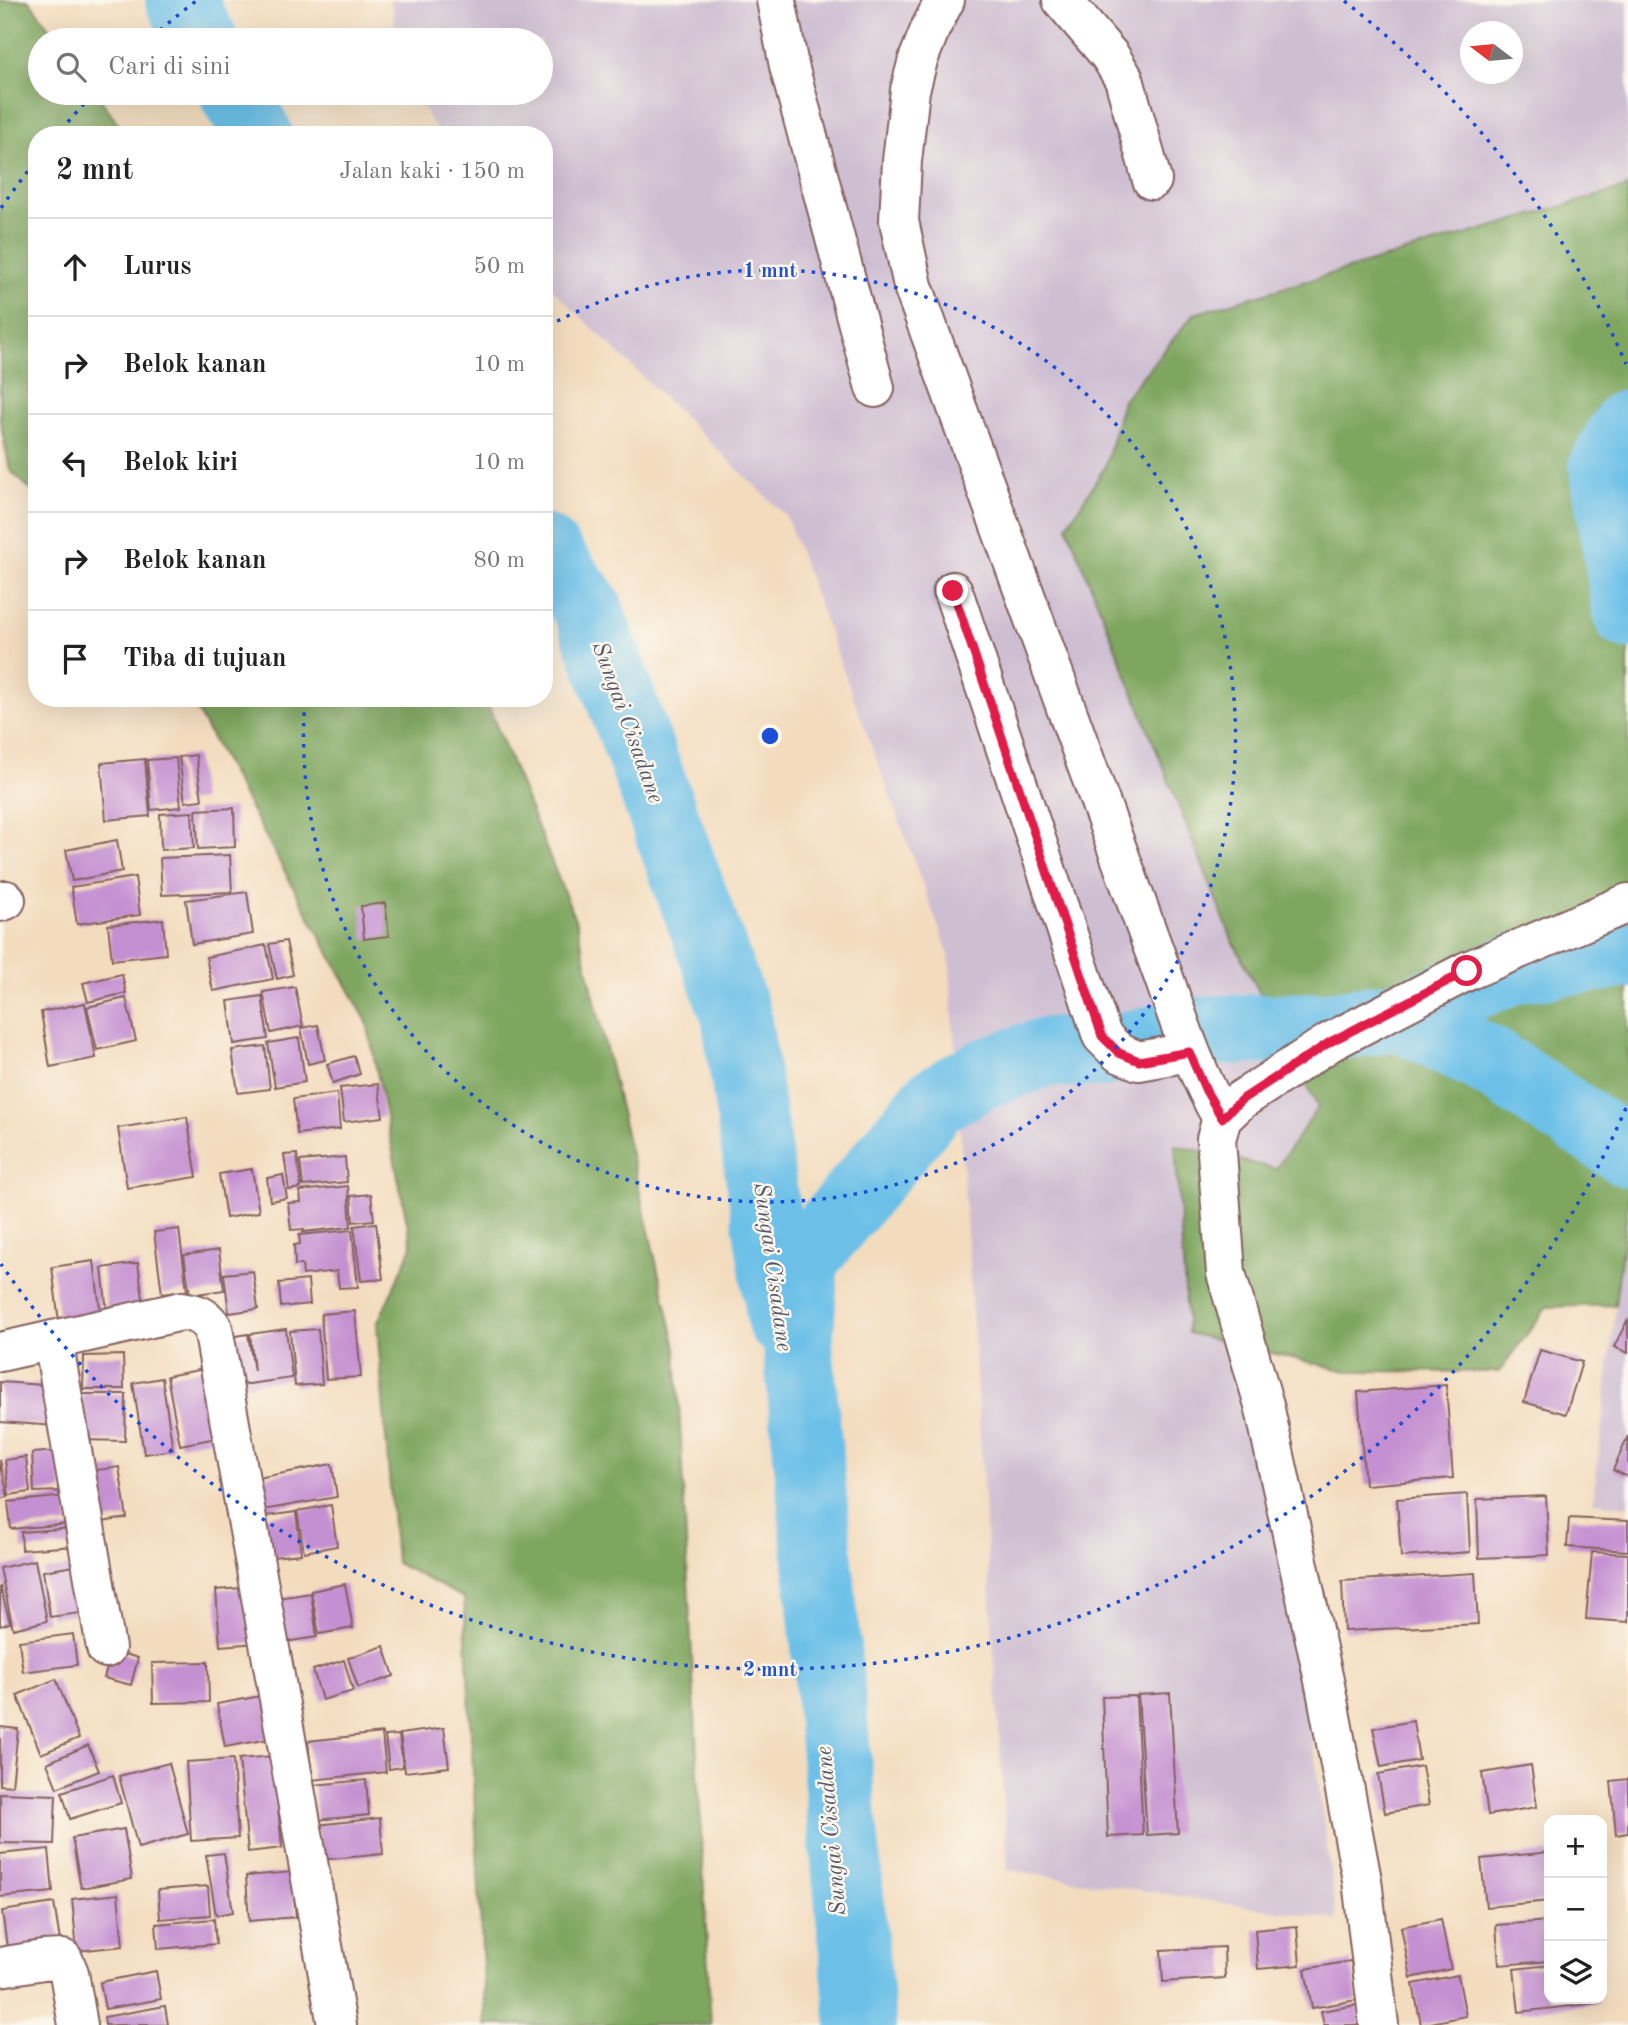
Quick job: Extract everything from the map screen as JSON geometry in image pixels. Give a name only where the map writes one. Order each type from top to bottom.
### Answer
[{"type":"street","points":[[776,0],[789,66],[875,388]]},
{"type":"street","points":[[946,0],[931,27],[910,90],[902,160],[899,221],[913,286],[1160,965],[1189,1052],[1206,1091],[1222,1118]]},
{"type":"street","points":[[1062,0],[1110,56],[1124,79],[1152,180]]},
{"type":"street","points":[[953,591],[1102,1036],[1119,1053],[1139,1061],[1189,1052]]},
{"type":"street","points":[[1379,2025],[1362,1880],[1325,1685],[1264,1405],[1226,1273],[1216,1139],[1222,1118],[1241,1100],[1330,1042],[1467,971],[1628,903]]},
{"type":"street","points":[[0,1352],[182,1311],[206,1317],[213,1328],[337,2025]]},
{"type":"street","points":[[53,1340],[106,1648]]},
{"type":"street","points":[[0,1967],[43,1959],[63,1959],[69,1973],[78,2025]]},
{"type":"shaded area","points":[[391,0],[1628,0],[1628,187],[1194,314],[1123,400],[1105,467],[1067,526],[1232,939],[1318,1107],[1276,1169],[1175,1146],[1259,1350],[1337,1920],[1008,1870],[949,955],[786,516],[553,290],[553,126],[434,126],[421,105],[553,105],[553,28],[395,28]]},
{"type":"shaded area","points":[[1628,1203],[1628,1506],[1593,1502]]},
{"type":"green space","points":[[0,0],[29,0],[49,28],[28,28],[28,105],[105,105],[120,126],[28,126],[28,487],[10,470],[0,420]]},
{"type":"green space","points":[[1628,187],[1628,1203],[1615,1305],[1547,1307],[1499,1372],[1346,1371],[1188,1333],[1175,1145],[1276,1169],[1318,1107],[1232,939],[1067,526],[1105,467],[1123,400],[1194,314]]},
{"type":"green space","points":[[195,707],[489,707],[577,924],[676,1347],[711,2025],[486,2025],[464,1598],[396,1563],[377,1324],[412,1247],[367,1022]]},
{"type":"building","points":[[196,755],[202,800],[185,802],[179,757]]},
{"type":"building","points":[[176,758],[181,807],[151,810],[147,760]]},
{"type":"building","points":[[145,759],[150,816],[106,820],[101,763]]},
{"type":"building","points":[[234,808],[235,847],[198,849],[196,810]]},
{"type":"building","points":[[192,812],[194,848],[161,850],[160,814]]},
{"type":"building","points":[[117,840],[122,871],[72,881],[66,850]]},
{"type":"building","points":[[230,855],[232,892],[162,895],[160,858]]},
{"type":"building","points":[[135,877],[140,915],[77,924],[71,887]]},
{"type":"building","points":[[247,892],[253,934],[192,944],[186,900]]},
{"type":"building","points":[[385,903],[389,936],[364,939],[361,906]]},
{"type":"building","points":[[163,919],[166,954],[112,960],[108,925]]},
{"type":"building","points":[[286,941],[293,975],[277,979],[269,944]]},
{"type":"building","points":[[266,945],[273,979],[213,991],[206,957]]},
{"type":"building","points":[[122,974],[126,993],[88,1002],[83,983]]},
{"type":"building","points":[[295,987],[303,1026],[271,1033],[263,992]]},
{"type":"building","points":[[262,996],[268,1039],[234,1044],[228,1001]]},
{"type":"building","points":[[126,998],[136,1041],[97,1050],[87,1007]]},
{"type":"building","points":[[85,1003],[96,1058],[50,1067],[41,1012]]},
{"type":"building","points":[[318,1025],[325,1060],[308,1064],[301,1028]]},
{"type":"building","points":[[299,1038],[305,1082],[275,1087],[268,1043]]},
{"type":"building","points":[[265,1046],[270,1089],[238,1093],[232,1050]]},
{"type":"building","points":[[354,1056],[360,1074],[333,1083],[327,1064]]},
{"type":"building","points":[[378,1084],[383,1117],[344,1122],[340,1088]]},
{"type":"building","points":[[337,1093],[340,1129],[297,1134],[293,1099]]},
{"type":"building","points":[[187,1117],[197,1177],[127,1188],[118,1128]]},
{"type":"building","points":[[297,1154],[301,1188],[289,1190],[284,1155]]},
{"type":"building","points":[[345,1157],[347,1182],[303,1186],[300,1161]]},
{"type":"building","points":[[252,1169],[259,1212],[226,1218],[219,1174]]},
{"type":"building","points":[[283,1175],[287,1198],[270,1201],[267,1178]]},
{"type":"building","points":[[348,1186],[351,1227],[303,1232],[304,1229],[291,1230],[288,1203],[301,1202],[300,1191]]},
{"type":"building","points":[[371,1194],[374,1220],[353,1222],[351,1196]]},
{"type":"building","points":[[376,1223],[383,1279],[361,1281],[354,1226]]},
{"type":"building","points":[[179,1229],[187,1291],[162,1294],[154,1232]]},
{"type":"building","points":[[352,1230],[358,1287],[339,1288],[337,1271],[303,1275],[302,1265],[295,1265],[294,1245],[300,1244],[299,1235]]},
{"type":"building","points":[[219,1250],[224,1290],[190,1295],[184,1255]]},
{"type":"building","points":[[94,1261],[101,1316],[59,1322],[52,1267]]},
{"type":"building","points":[[138,1263],[144,1306],[107,1311],[102,1268]]},
{"type":"building","points":[[253,1271],[258,1309],[229,1313],[224,1274]]},
{"type":"building","points":[[308,1280],[310,1304],[281,1307],[279,1283]]},
{"type":"building","points":[[355,1311],[361,1377],[326,1379],[321,1314]]},
{"type":"building","points":[[1628,1319],[1628,1353],[1614,1347]]},
{"type":"building","points":[[286,1329],[292,1378],[227,1387],[219,1339],[248,1334],[254,1371],[250,1334]]},
{"type":"building","points":[[318,1329],[322,1384],[295,1386],[290,1331]]},
{"type":"building","points":[[1540,1350],[1582,1362],[1566,1414],[1524,1402]]},
{"type":"building","points":[[123,1355],[124,1389],[83,1389],[84,1356]]},
{"type":"building","points":[[204,1369],[217,1438],[180,1445],[167,1376]]},
{"type":"building","points":[[162,1378],[173,1450],[144,1454],[133,1383]]},
{"type":"building","points":[[0,1382],[58,1386],[56,1426],[0,1422]]},
{"type":"building","points":[[1446,1385],[1453,1478],[1365,1485],[1358,1392]]},
{"type":"building","points":[[83,1394],[126,1394],[125,1441],[82,1440]]},
{"type":"building","points":[[1628,1436],[1628,1477],[1613,1470]]},
{"type":"building","points":[[60,1451],[62,1491],[34,1492],[32,1453]]},
{"type":"building","points":[[26,1457],[30,1492],[9,1495],[5,1460]]},
{"type":"building","points":[[0,1460],[8,1497],[0,1499]]},
{"type":"building","points":[[332,1464],[337,1497],[257,1511],[252,1479]]},
{"type":"building","points":[[119,1467],[127,1518],[89,1524],[82,1472]]},
{"type":"building","points":[[1467,1494],[1470,1552],[1401,1557],[1397,1499]]},
{"type":"building","points":[[66,1496],[69,1524],[11,1529],[8,1502]]},
{"type":"building","points":[[1546,1496],[1549,1555],[1479,1558],[1477,1499]]},
{"type":"building","points":[[331,1505],[337,1546],[304,1552],[297,1511]]},
{"type":"building","points":[[296,1512],[301,1554],[263,1558],[259,1517]]},
{"type":"building","points":[[1569,1518],[1628,1521],[1628,1551],[1567,1547]]},
{"type":"building","points":[[73,1528],[74,1546],[22,1550],[21,1532]]},
{"type":"building","points":[[1592,1552],[1628,1554],[1628,1622],[1586,1619]]},
{"type":"building","points":[[35,1560],[47,1621],[13,1629],[0,1568]]},
{"type":"building","points":[[75,1566],[81,1613],[50,1617],[43,1571]]},
{"type":"building","points":[[1475,1573],[1478,1624],[1344,1631],[1342,1581]]},
{"type":"building","points":[[345,1584],[353,1628],[319,1634],[311,1591]]},
{"type":"building","points":[[0,1586],[10,1623],[0,1626]]},
{"type":"building","points":[[254,1587],[258,1643],[220,1646],[216,1590]]},
{"type":"building","points":[[311,1593],[317,1637],[278,1643],[271,1599]]},
{"type":"building","points":[[73,1634],[77,1665],[23,1672],[19,1641]]},
{"type":"building","points":[[384,1646],[394,1676],[358,1688],[348,1658]]},
{"type":"building","points":[[112,1650],[138,1658],[131,1685],[104,1678]]},
{"type":"building","points":[[344,1660],[353,1691],[322,1700],[313,1670]]},
{"type":"building","points":[[208,1662],[209,1702],[153,1703],[152,1663]]},
{"type":"building","points":[[56,1679],[79,1738],[41,1754],[17,1695]]},
{"type":"building","points":[[1170,1693],[1178,1833],[1147,1835],[1138,1695]]},
{"type":"building","points":[[266,1695],[274,1738],[225,1747],[217,1704]]},
{"type":"building","points":[[1136,1696],[1143,1835],[1108,1837],[1102,1697]]},
{"type":"building","points":[[1413,1721],[1419,1760],[1381,1767],[1373,1728]]},
{"type":"building","points":[[0,1727],[18,1729],[12,1786],[0,1785]]},
{"type":"building","points":[[444,1728],[449,1767],[405,1772],[400,1734]]},
{"type":"building","points":[[382,1733],[386,1772],[312,1780],[308,1741]]},
{"type":"building","points":[[399,1735],[403,1767],[389,1769],[385,1736]]},
{"type":"building","points":[[88,1745],[99,1771],[57,1788],[47,1763]]},
{"type":"building","points":[[273,1756],[282,1848],[248,1852],[239,1759]]},
{"type":"building","points":[[233,1759],[238,1838],[191,1841],[186,1762]]},
{"type":"building","points":[[169,1763],[188,1834],[138,1848],[119,1776]]},
{"type":"building","points":[[1531,1765],[1537,1807],[1488,1815],[1482,1773]]},
{"type":"building","points":[[1422,1766],[1429,1805],[1385,1813],[1378,1774]]},
{"type":"building","points":[[113,1775],[121,1803],[70,1819],[62,1792]]},
{"type":"building","points":[[1628,1779],[1628,1833],[1616,1835],[1611,1781]]},
{"type":"building","points":[[366,1780],[369,1815],[317,1820],[314,1785]]},
{"type":"building","points":[[0,1793],[56,1795],[54,1844],[0,1843]]},
{"type":"building","points":[[380,1818],[383,1854],[321,1860],[317,1825]]},
{"type":"building","points":[[124,1829],[132,1879],[81,1888],[72,1838]]},
{"type":"building","points":[[49,1849],[53,1892],[0,1897],[0,1854]]},
{"type":"building","points":[[224,1853],[233,1912],[216,1915],[206,1855]]},
{"type":"building","points":[[1544,1853],[1544,1901],[1486,1907],[1481,1859]]},
{"type":"building","points":[[292,1872],[296,1917],[249,1921],[246,1876]]},
{"type":"building","points":[[208,1886],[210,1915],[160,1919],[158,1890]]},
{"type":"building","points":[[118,1894],[123,1946],[77,1951],[72,1899]]},
{"type":"building","points":[[54,1903],[61,1947],[8,1955],[2,1911]]},
{"type":"building","points":[[214,1919],[216,1944],[158,1949],[156,1924]]},
{"type":"building","points":[[1441,1919],[1451,1969],[1411,1978],[1401,1927]]},
{"type":"building","points":[[1544,1921],[1544,1961],[1499,1965],[1496,1925]]},
{"type":"building","points":[[1297,1926],[1300,1965],[1258,1969],[1255,1930]]},
{"type":"building","points":[[1224,1947],[1225,1978],[1163,1982],[1161,1950]]},
{"type":"building","points":[[1351,1961],[1357,2000],[1312,2008],[1305,1969]]},
{"type":"building","points":[[1544,1966],[1544,2004],[1590,2004],[1519,2012],[1514,1969]]},
{"type":"building","points":[[156,1971],[161,1999],[105,2009],[100,1982]]},
{"type":"building","points":[[1458,1975],[1466,2016],[1421,2025],[1413,1984]]},
{"type":"building","points":[[1357,2005],[1361,2025],[1324,2025],[1321,2011]]},
{"type":"building","points":[[165,2006],[168,2025],[105,2025],[104,2017]]},
{"type":"waterway","name":"Sungai Cisadane","points":[[180,0],[196,28]]},
{"type":"waterway","name":"Sungai Cisadane","points":[[241,105],[253,126]]},
{"type":"waterway","points":[[1628,424],[1604,465],[1628,614]]},
{"type":"waterway","name":"Sungai Cisadane","points":[[553,561],[588,609],[736,1015],[782,1321]]},
{"type":"waterway","points":[[861,2025],[798,1346],[804,1259],[935,1101],[983,1074],[1045,1052],[1101,1052],[1195,1031],[1324,1027],[1400,1016],[1518,967],[1628,953]]},
{"type":"waterway","points":[[1400,1016],[1484,1058],[1628,1152]]},
{"type":"route","points":[[953,591],[1102,1036],[1119,1053],[1139,1061],[1189,1052],[1206,1091],[1222,1118],[1241,1100],[1330,1042],[1467,971]]}]
